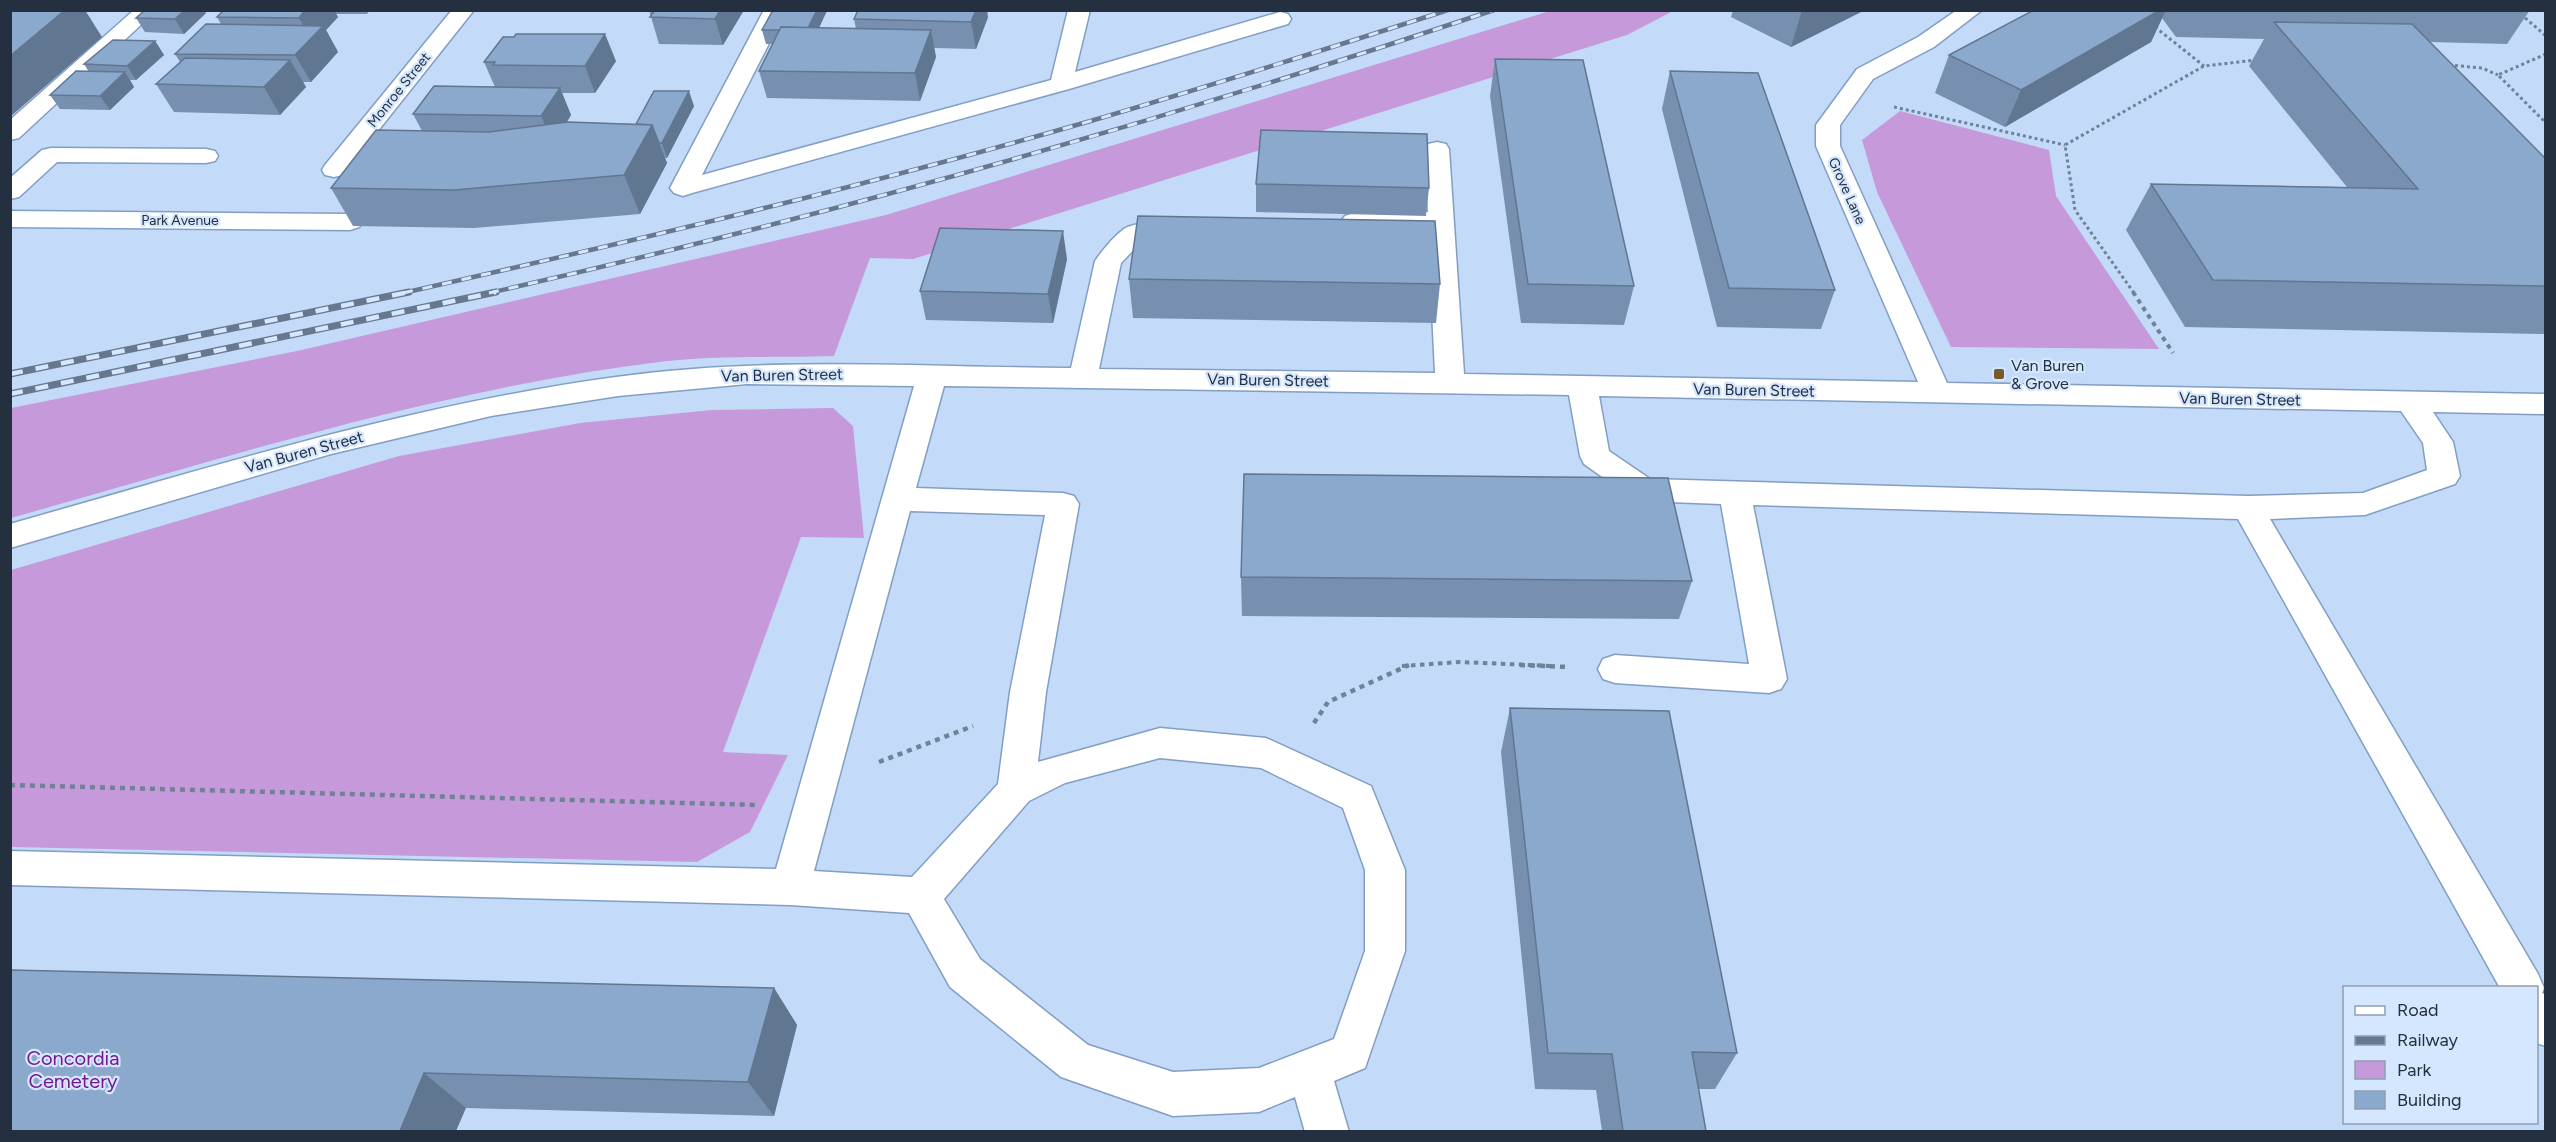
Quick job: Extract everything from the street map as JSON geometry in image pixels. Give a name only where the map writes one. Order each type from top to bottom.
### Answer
[{"type":"street","points":[[10,133],[147,10]]},
{"type":"street","name":"Monroe Street","points":[[334,170],[464,10]]},
{"type":"street","points":[[774,10],[683,188],[1061,84],[1280,19]]},
{"type":"street","points":[[1061,84],[1078,10]]},
{"type":"street","name":"Grove Lane","points":[[1937,393],[1828,146],[1828,125],[1864,74],[1926,42],[1972,10]]},
{"type":"street","points":[[1437,149],[1450,383]]},
{"type":"street","points":[[10,155],[206,156]]},
{"type":"street","points":[[10,192],[51,155]]},
{"type":"street","points":[[1332,222],[1440,220]]},
{"type":"street","name":"Park Avenue","points":[[13,222],[350,222]]},
{"type":"street","points":[[1083,378],[1108,261],[1134,234],[1200,224]]},
{"type":"street","name":"Van Buren Street","points":[[10,536],[330,444],[491,406],[618,386],[747,374],[1450,383],[2546,405]]},
{"type":"street","points":[[790,887],[932,375]]},
{"type":"street","points":[[1582,386],[1595,456],[1644,490],[2248,508],[2365,504],[2444,476],[2438,442],[2410,402]]},
{"type":"street","points":[[1615,669],[1769,679],[1735,493]]},
{"type":"street","points":[[898,500],[1064,504],[1027,705],[1016,790]]},
{"type":"street","points":[[2248,508],[2522,986]]},
{"type":"street","points":[[1160,743],[1266,753],[1358,797],[1385,870],[1385,951],[1350,1053],[1259,1090],[1173,1094],[1076,1062],[965,973],[921,896],[1016,790],[1057,770],[1160,743]]},
{"type":"street","points":[[10,868],[790,887],[921,896]]},
{"type":"street","points":[[1309,1070],[1327,1131]]},
{"type":"path","points":[[2516,10],[2534,22],[2546,36]]},
{"type":"path","points":[[2151,24],[2204,66]]},
{"type":"path","points":[[2498,75],[2546,54]]},
{"type":"path","points":[[1890,106],[2065,146],[2204,66],[2263,59]]},
{"type":"path","points":[[2448,64],[2482,68],[2498,75],[2546,123]]},
{"type":"path","points":[[2065,146],[2075,210],[2111,257],[2176,359]]},
{"type":"path","points":[[1286,763],[1328,702],[1405,665],[1460,662],[1615,669]]},
{"type":"path","points":[[10,785],[767,805],[1027,705]]},
{"type":"green space","points":[[1550,11],[1673,11],[1627,35],[913,259],[870,258],[834,356],[730,357],[667,361],[500,388],[336,427],[11,518],[11,408],[297,351],[886,215]]},
{"type":"green space","points":[[1900,111],[2049,150],[2056,196],[2159,349],[1951,347],[1877,192],[1862,140]]},
{"type":"green space","points":[[833,408],[853,426],[864,538],[801,537],[723,752],[788,755],[750,832],[697,862],[11,847],[11,570],[399,456],[580,423],[712,410]]},
{"type":"building","points":[[10,10],[65,10],[10,56]]},
{"type":"building","points":[[145,10],[185,10],[175,19],[136,18]]},
{"type":"building","points":[[224,10],[305,10],[299,18],[217,17]]},
{"type":"building","points":[[655,10],[720,10],[715,19],[650,17]]},
{"type":"building","points":[[773,10],[817,10],[808,28],[781,27],[780,30],[762,30]]},
{"type":"building","points":[[858,10],[976,10],[971,22],[854,19]]},
{"type":"building","points":[[2034,10],[2160,10],[2021,90],[1949,55]]},
{"type":"building","points":[[2274,22],[2412,24],[2546,159],[2546,286],[2213,280],[2151,184],[2418,189]]},
{"type":"building","points":[[206,24],[323,26],[295,55],[175,54]]},
{"type":"building","points":[[781,27],[931,30],[915,73],[759,71]]},
{"type":"building","points":[[516,34],[605,34],[585,66],[493,65],[495,62],[484,62],[503,37],[514,37]]},
{"type":"building","points":[[113,40],[155,41],[127,66],[84,64]]},
{"type":"building","points":[[185,58],[290,60],[264,87],[156,84]]},
{"type":"building","points":[[1495,59],[1583,60],[1634,286],[1528,284]]},
{"type":"building","points":[[76,71],[125,72],[100,96],[50,95]]},
{"type":"building","points":[[1670,71],[1758,73],[1835,290],[1729,288]]},
{"type":"building","points":[[434,86],[560,88],[541,116],[413,114]]},
{"type":"building","points":[[654,91],[689,91],[662,143],[659,143],[652,125],[636,124]]},
{"type":"building","points":[[568,122],[652,125],[624,175],[455,190],[331,188],[376,130],[489,132]]},
{"type":"building","points":[[1261,130],[1427,134],[1429,188],[1256,184]]},
{"type":"building","points":[[1138,216],[1435,221],[1440,284],[1129,279]]},
{"type":"building","points":[[940,228],[1063,231],[1048,294],[920,291]]},
{"type":"building","points":[[1244,474],[1668,478],[1692,581],[1241,577]]},
{"type":"building","points":[[1510,708],[1669,711],[1737,1053],[1692,1052],[1706,1131],[1623,1131],[1612,1054],[1548,1053]]},
{"type":"building","name":"Concordia Cemetery","points":[[10,970],[774,988],[748,1082],[424,1073],[400,1131],[10,1131]]},
{"type":"railway","points":[[403,293],[663,233],[922,168],[1139,107],[1448,10]]},
{"type":"railway","points":[[489,293],[743,232],[995,164],[1246,90],[1494,10]]},
{"type":"railway","points":[[10,374],[409,292]]},
{"type":"railway","points":[[10,394],[496,292]]},
{"type":"place","name":"Van Buren & Grove","points":[[1999,374]]}]
